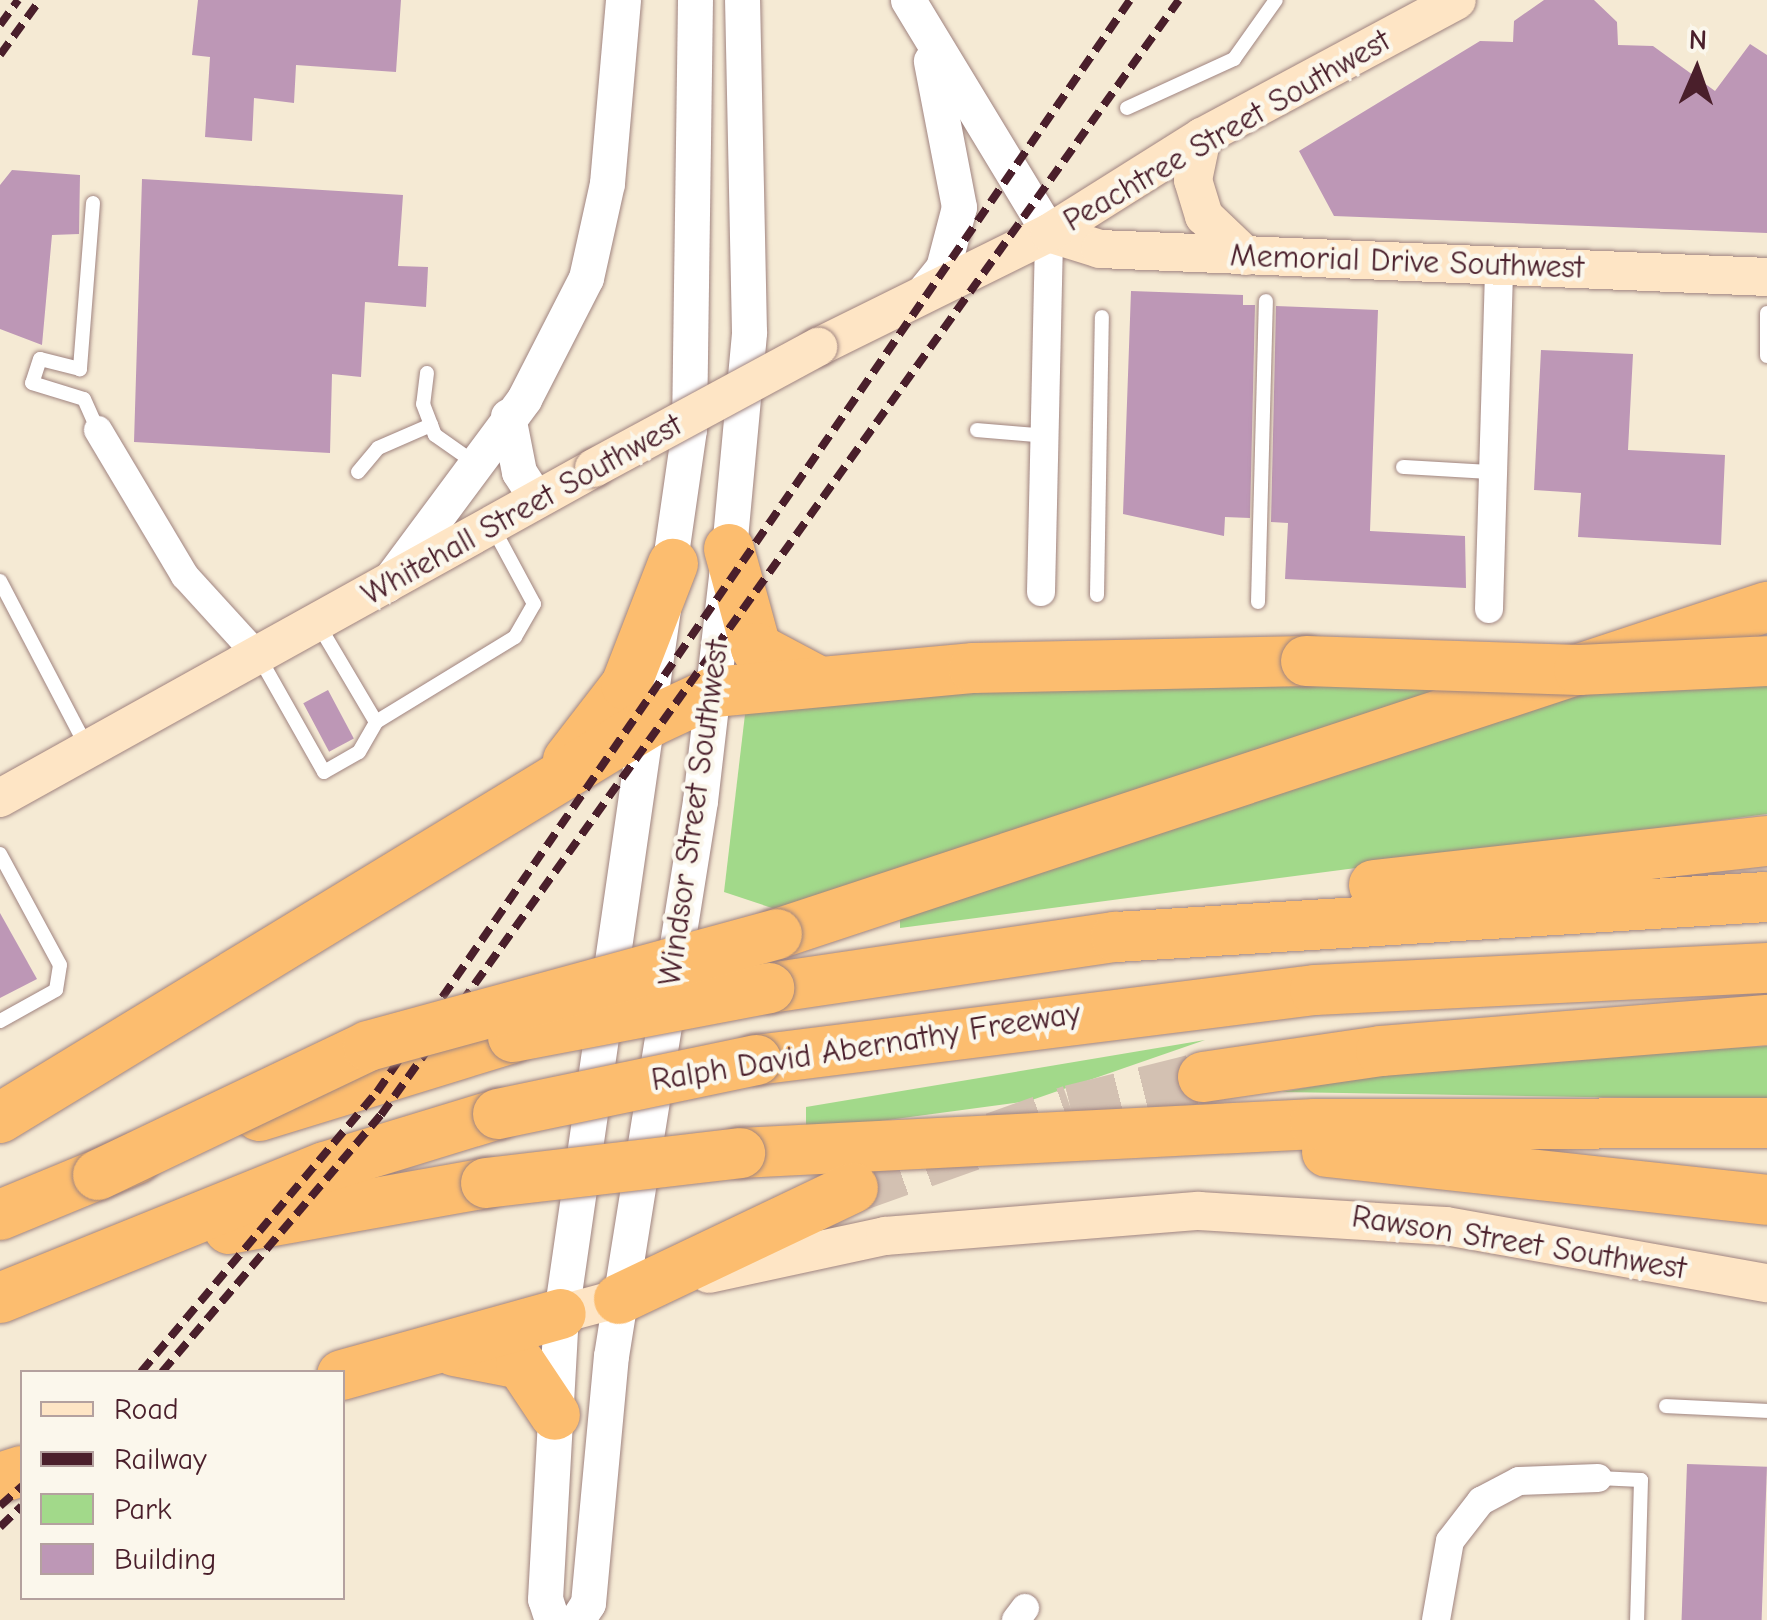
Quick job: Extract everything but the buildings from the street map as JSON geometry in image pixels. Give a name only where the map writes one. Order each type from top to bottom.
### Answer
[{"type":"highway","points":[[730,549],[756,648],[820,682]]},
{"type":"highway","points":[[537,794],[626,685],[674,564]]},
{"type":"highway","points":[[0,1216],[368,1046],[777,934],[1767,608]]},
{"type":"highway","points":[[0,1118],[652,722],[714,692],[974,668],[1306,661],[1579,670],[1767,662]]},
{"type":"highway","points":[[98,1174],[512,1038],[768,988],[1116,937],[1325,890],[1767,841]]},
{"type":"highway","points":[[1116,937],[1767,897]]},
{"type":"highway","name":"Ralph David Abernathy Freeway","points":[[0,1298],[110,1249],[360,1155],[498,1114],[756,1060],[1315,990],[1767,968]]},
{"type":"highway","points":[[1204,1077],[1381,1051],[1767,1020]]},
{"type":"highway","points":[[110,1249],[486,1183],[740,1152],[1138,1133],[1756,1123]]},
{"type":"highway","points":[[1138,1133],[1756,1198]]},
{"type":"highway","points":[[619,1298],[853,1188]]},
{"type":"highway","points":[[345,1374],[562,1314]]},
{"type":"highway","points":[[419,1354],[476,1350],[522,1364],[556,1414]]},
{"type":"main road","name":"Peachtree Street Southwest","points":[[1050,232],[1202,137],[1457,0]]},
{"type":"main road","points":[[1202,137],[1193,180],[1204,216],[1246,256]]},
{"type":"main road","name":"Memorial Drive Southwest","points":[[1050,232],[1100,249],[1767,277]]},
{"type":"main road","name":"Whitehall Street Southwest","points":[[0,798],[594,468],[818,348],[1050,232]]},
{"type":"main road","name":"Rawson Street Southwest","points":[[562,1314],[885,1236],[1199,1211],[1446,1226],[1767,1283]]},
{"type":"street","points":[[386,585],[550,358],[586,278],[608,182],[623,0]]},
{"type":"street","name":"Windsor Street Southwest","points":[[552,1620],[545,1599],[562,1314],[674,564],[694,345],[694,0]]},
{"type":"street","name":"Windsor Street Southwest","points":[[577,1620],[588,1603],[619,1298],[714,692],[730,549],[749,332],[742,0]]},
{"type":"street","points":[[908,0],[924,36],[1050,232],[1048,436],[1040,592]]},
{"type":"street","points":[[921,295],[942,268],[959,207],[924,36]]},
{"type":"street","points":[[1490,609],[1498,266]]},
{"type":"street","points":[[508,416],[519,472],[537,500]]},
{"type":"street","points":[[98,430],[185,576],[259,657]]},
{"type":"street","points":[[1436,1620],[1450,1541],[1481,1501],[1519,1482],[1598,1478]]},
{"type":"lane","points":[[1127,108],[1234,60],[1274,2],[1290,0]]},
{"type":"lane","points":[[93,203],[80,369],[40,360],[32,382],[84,400],[98,430]]},
{"type":"lane","points":[[1258,602],[1266,301]]},
{"type":"lane","points":[[1767,313],[1767,356]]},
{"type":"lane","points":[[1097,594],[1102,317]]},
{"type":"lane","points":[[427,372],[431,426],[472,461]]},
{"type":"lane","points":[[358,472],[378,448],[431,426]]},
{"type":"lane","points":[[977,430],[1048,436]]},
{"type":"lane","points":[[1403,467],[1491,472]]},
{"type":"lane","points":[[259,657],[324,772],[359,752],[376,722],[515,637],[534,604],[492,525]]},
{"type":"lane","points":[[0,581],[89,750]]},
{"type":"lane","points":[[317,624],[376,722]]},
{"type":"lane","points":[[0,854],[60,965],[56,990],[0,1021]]},
{"type":"lane","points":[[1666,1406],[1767,1411]]},
{"type":"lane","points":[[1598,1478],[1641,1480],[1636,1620]]},
{"type":"green space","points":[[1074,677],[1494,688],[781,911],[724,892],[746,706]]},
{"type":"green space","points":[[1767,684],[1767,814],[900,928],[900,914],[1553,695]]},
{"type":"green space","points":[[1205,1040],[1029,1101],[806,1131],[806,1107]]},
{"type":"green space","points":[[1767,1046],[1767,1100],[1282,1092],[1454,1061]]},
{"type":"tunnel","points":[[853,1188],[1071,1110],[1203,1077]]},
{"type":"railway","points":[[0,25],[18,0]]},
{"type":"railway","points":[[0,55],[40,0]]},
{"type":"railway","points":[[143,1370],[377,1092],[1130,0]]},
{"type":"railway","points":[[164,1370],[381,1115],[1179,0]]},
{"type":"railway","points":[[0,1506],[20,1488]]},
{"type":"railway","points":[[0,1527],[20,1508]]}]
